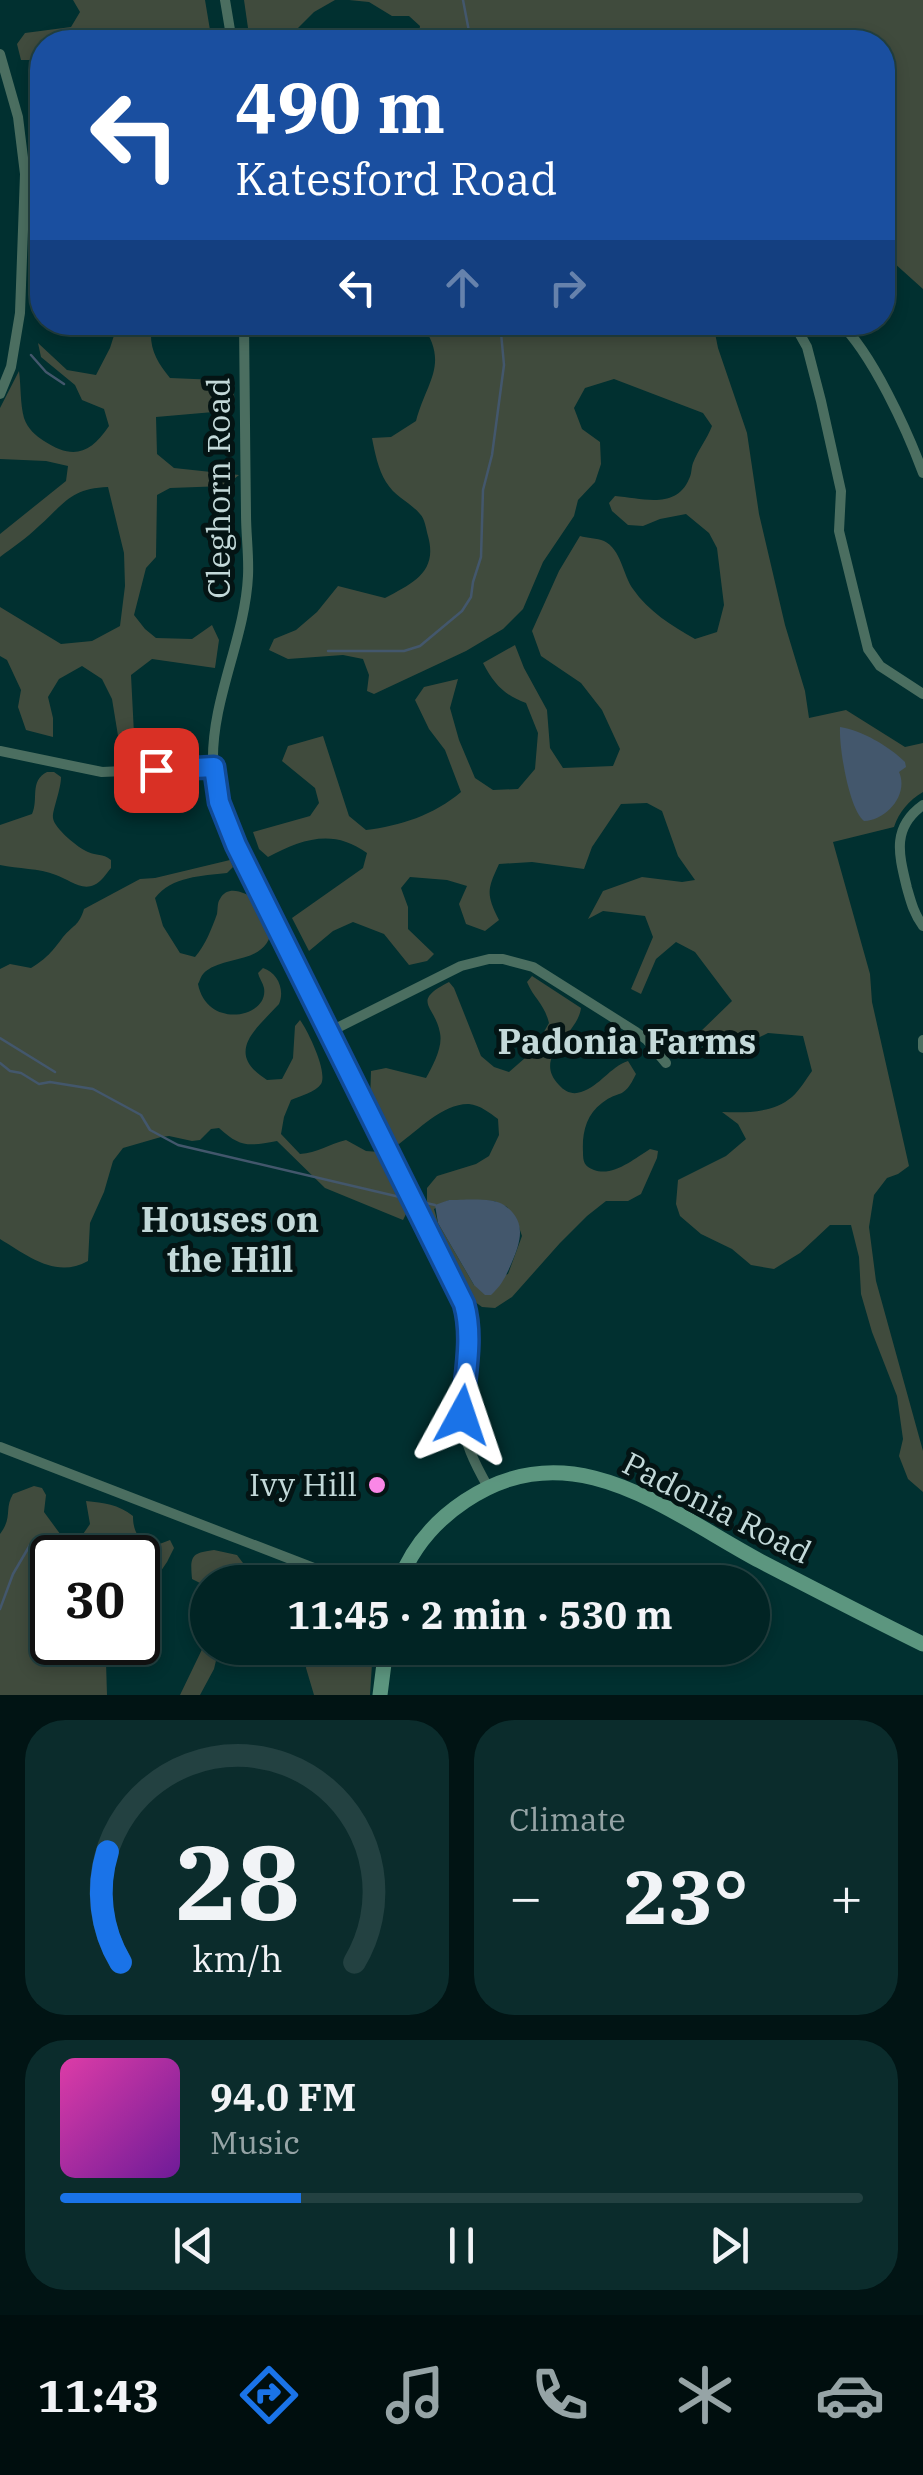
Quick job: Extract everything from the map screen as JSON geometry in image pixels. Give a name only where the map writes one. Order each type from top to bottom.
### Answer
[{"type":"main road","name":"Padonia Road","points":[[407,1565],[436,1525],[488,1488],[520,1478],[561,1473],[584,1475],[619,1484],[923,1644]]},
{"type":"main road","points":[[380,1695],[384,1665]]},
{"type":"street","points":[[225,0],[230,30]]},
{"type":"street","points":[[0,54],[18,117],[26,174],[18,327],[0,394]]},
{"type":"street","name":"Cleghorn Road","points":[[244,335],[248,573],[243,618],[219,713],[214,767],[219,802],[464,1304],[468,1328],[464,1431],[472,1458],[488,1488]]},
{"type":"street","points":[[800,335],[807,348],[841,490],[839,531],[871,654],[880,666],[923,694]]},
{"type":"street","points":[[852,335],[906,433],[923,473]]},
{"type":"street","points":[[0,751],[102,772],[214,767]]},
{"type":"street","points":[[923,805],[910,817],[900,842],[912,909],[923,926]]},
{"type":"street","points":[[328,1032],[461,966],[502,958],[532,967],[636,1032],[666,1063]]},
{"type":"street","points":[[923,1040],[923,1048]]},
{"type":"street","points":[[0,1448],[306,1565]]},
{"type":"green space","points":[[73,0],[205,0],[210,30],[48,30],[71,27],[80,12]]},
{"type":"green space","points":[[244,0],[335,0],[314,12],[296,30],[248,30]]},
{"type":"green space","points":[[349,0],[923,0],[923,289],[895,264],[895,30],[420,30],[409,16],[392,16],[369,2]]},
{"type":"green space","points":[[30,32],[30,60],[21,60],[17,44]]},
{"type":"green space","points":[[114,335],[151,335],[158,362],[170,378],[218,380],[232,385],[235,400],[225,411],[156,417],[157,454],[174,468],[239,475],[225,486],[170,488],[157,495],[156,557],[146,568],[134,615],[156,638],[192,639],[212,625],[219,640],[215,668],[152,659],[131,675],[134,734],[194,738],[184,749],[121,754],[112,699],[102,679],[82,666],[59,679],[48,697],[53,737],[26,730],[18,707],[21,690],[7,660],[0,656],[0,607],[61,644],[92,641],[120,626],[124,553],[108,487],[85,490],[69,499],[0,557],[0,534],[66,481],[68,466],[0,459],[0,408],[19,371],[28,425],[54,447],[80,451],[95,443],[109,426],[104,409],[82,400],[75,385],[41,357],[38,343],[67,370],[96,375]]},
{"type":"green space","points":[[715,335],[747,433],[759,514],[809,718],[846,710],[905,747],[923,743],[923,792],[905,807],[894,827],[833,842],[870,974],[872,1002],[909,1166],[887,1178],[874,1195],[869,1227],[876,1281],[923,1451],[923,1492],[908,1479],[899,1456],[903,1439],[897,1396],[861,1294],[859,1257],[851,1225],[830,1225],[800,1253],[774,1269],[751,1265],[680,1216],[676,1204],[678,1180],[726,1156],[746,1139],[738,1124],[722,1112],[750,1112],[785,1102],[812,1071],[803,1036],[768,1033],[718,1057],[703,1048],[697,1035],[732,1001],[695,952],[676,942],[656,959],[641,994],[631,989],[653,937],[645,916],[603,911],[588,919],[603,891],[642,877],[695,880],[678,856],[662,811],[647,803],[621,804],[592,847],[584,869],[532,862],[499,864],[490,892],[499,920],[485,931],[466,924],[459,904],[467,886],[410,877],[401,888],[408,907],[408,929],[434,954],[427,961],[409,965],[384,934],[353,922],[333,931],[309,951],[292,918],[363,868],[367,853],[330,839],[305,841],[268,857],[259,849],[253,832],[310,816],[319,803],[315,788],[282,761],[288,746],[323,736],[349,816],[366,830],[416,818],[461,792],[445,750],[415,700],[424,687],[458,679],[450,708],[475,778],[493,790],[518,789],[535,769],[538,733],[526,703],[500,688],[483,663],[515,645],[547,710],[550,748],[563,768],[613,766],[620,749],[602,710],[581,683],[541,656],[532,631],[580,536],[610,545],[633,589],[669,623],[695,639],[717,632],[724,605],[717,548],[709,533],[686,514],[643,526],[628,525],[609,503],[615,496],[657,500],[676,495],[689,479],[712,426],[703,413],[614,379],[585,388],[574,408],[582,429],[600,442],[601,464],[595,482],[578,500],[574,516],[543,562],[523,609],[503,629],[374,694],[367,691],[369,675],[363,659],[343,655],[288,659],[269,650],[274,639],[296,630],[317,612],[338,586],[385,598],[414,581],[426,567],[430,548],[423,519],[386,482],[372,438],[391,437],[416,421],[434,372],[430,337]]},
{"type":"green space","points":[[47,772],[61,777],[53,815],[57,827],[84,850],[111,860],[111,868],[94,885],[79,886],[49,873],[0,865],[0,825],[32,814],[36,785]]},
{"type":"green space","points":[[230,860],[233,867],[227,873],[188,878],[162,891],[155,898],[163,926],[180,953],[195,957],[208,937],[223,894],[242,892],[267,909],[272,924],[264,946],[206,971],[198,984],[204,999],[224,1013],[248,1012],[263,998],[258,973],[263,968],[273,974],[281,988],[281,999],[253,1032],[247,1060],[267,1080],[282,1079],[293,1058],[295,1026],[300,1020],[322,1070],[321,1084],[291,1100],[281,1134],[300,1154],[346,1140],[366,1151],[379,1152],[406,1214],[403,1220],[325,1188],[277,1141],[245,1144],[219,1128],[211,1129],[200,1140],[169,1136],[123,1148],[113,1161],[90,1223],[88,1261],[65,1268],[42,1263],[0,1239],[0,969],[10,964],[31,968],[52,951],[78,922],[84,909],[140,879]]},
{"type":"green space","points":[[532,976],[581,1008],[550,1065],[561,1087],[572,1093],[581,1092],[628,1061],[636,1074],[624,1091],[602,1103],[589,1119],[583,1145],[586,1165],[609,1171],[650,1149],[658,1151],[641,1194],[628,1201],[606,1201],[560,1243],[512,1297],[495,1308],[482,1307],[467,1296],[427,1211],[427,1188],[437,1176],[489,1156],[499,1135],[498,1119],[477,1106],[460,1105],[432,1118],[399,1144],[391,1142],[370,1102],[371,1071],[386,1068],[426,1078],[441,1038],[428,1000],[430,994],[449,982],[481,1056],[494,1067],[509,1072],[533,1051],[549,1023],[527,982]],"holes":[[[449,1200],[494,1201],[507,1207],[522,1236],[508,1274],[474,1285],[434,1209]]]},
{"type":"green space","points":[[34,1486],[42,1488],[46,1495],[44,1512],[61,1535],[30,1535],[30,1665],[106,1665],[107,1695],[0,1695],[0,1534],[13,1494]]},
{"type":"green space","points":[[86,1501],[105,1503],[133,1516],[137,1534],[82,1535],[90,1524]]},
{"type":"green space","points":[[170,1540],[174,1548],[160,1572],[160,1544]]},
{"type":"green space","points":[[214,1550],[237,1555],[244,1565],[191,1565],[201,1553]]},
{"type":"green space","points":[[194,1665],[215,1665],[200,1695],[180,1695]]},
{"type":"green space","points":[[372,1665],[370,1695],[314,1695],[306,1668]]},
{"type":"water","points":[[840,727],[874,740],[905,762],[906,767],[899,772],[898,797],[888,811],[873,820],[864,821],[854,804],[843,763]]},
{"type":"water","points":[[449,1200],[499,1202],[516,1218],[518,1246],[506,1276],[491,1295],[485,1295],[474,1285],[438,1223],[435,1205]]},
{"type":"waterway","points":[[463,0],[469,30]]},
{"type":"waterway","points":[[328,651],[404,651],[420,646],[462,611],[471,597],[481,557],[483,490],[492,455],[504,365],[501,335]]},
{"type":"waterway","points":[[31,355],[64,384]]},
{"type":"waterway","points":[[0,1038],[55,1072]]},
{"type":"waterway","points":[[0,1063],[39,1084],[50,1082],[93,1089],[141,1115],[150,1130],[178,1145],[404,1198]]},
{"type":"waterway","points":[[417,1201],[435,1205]]},
{"type":"waterway","points":[[0,1609],[13,1574],[30,1545]]},
{"type":"place","name":"Ivy Hill","points":[[377,1485]]},
{"type":"district","name":"Padonia Farms","points":[[627,1042]]},
{"type":"district","name":"Houses on the Hill","points":[[230,1240]]},
{"type":"route","points":[[156,770],[214,767],[219,802],[236,845],[464,1304],[468,1344],[462,1415]]}]
